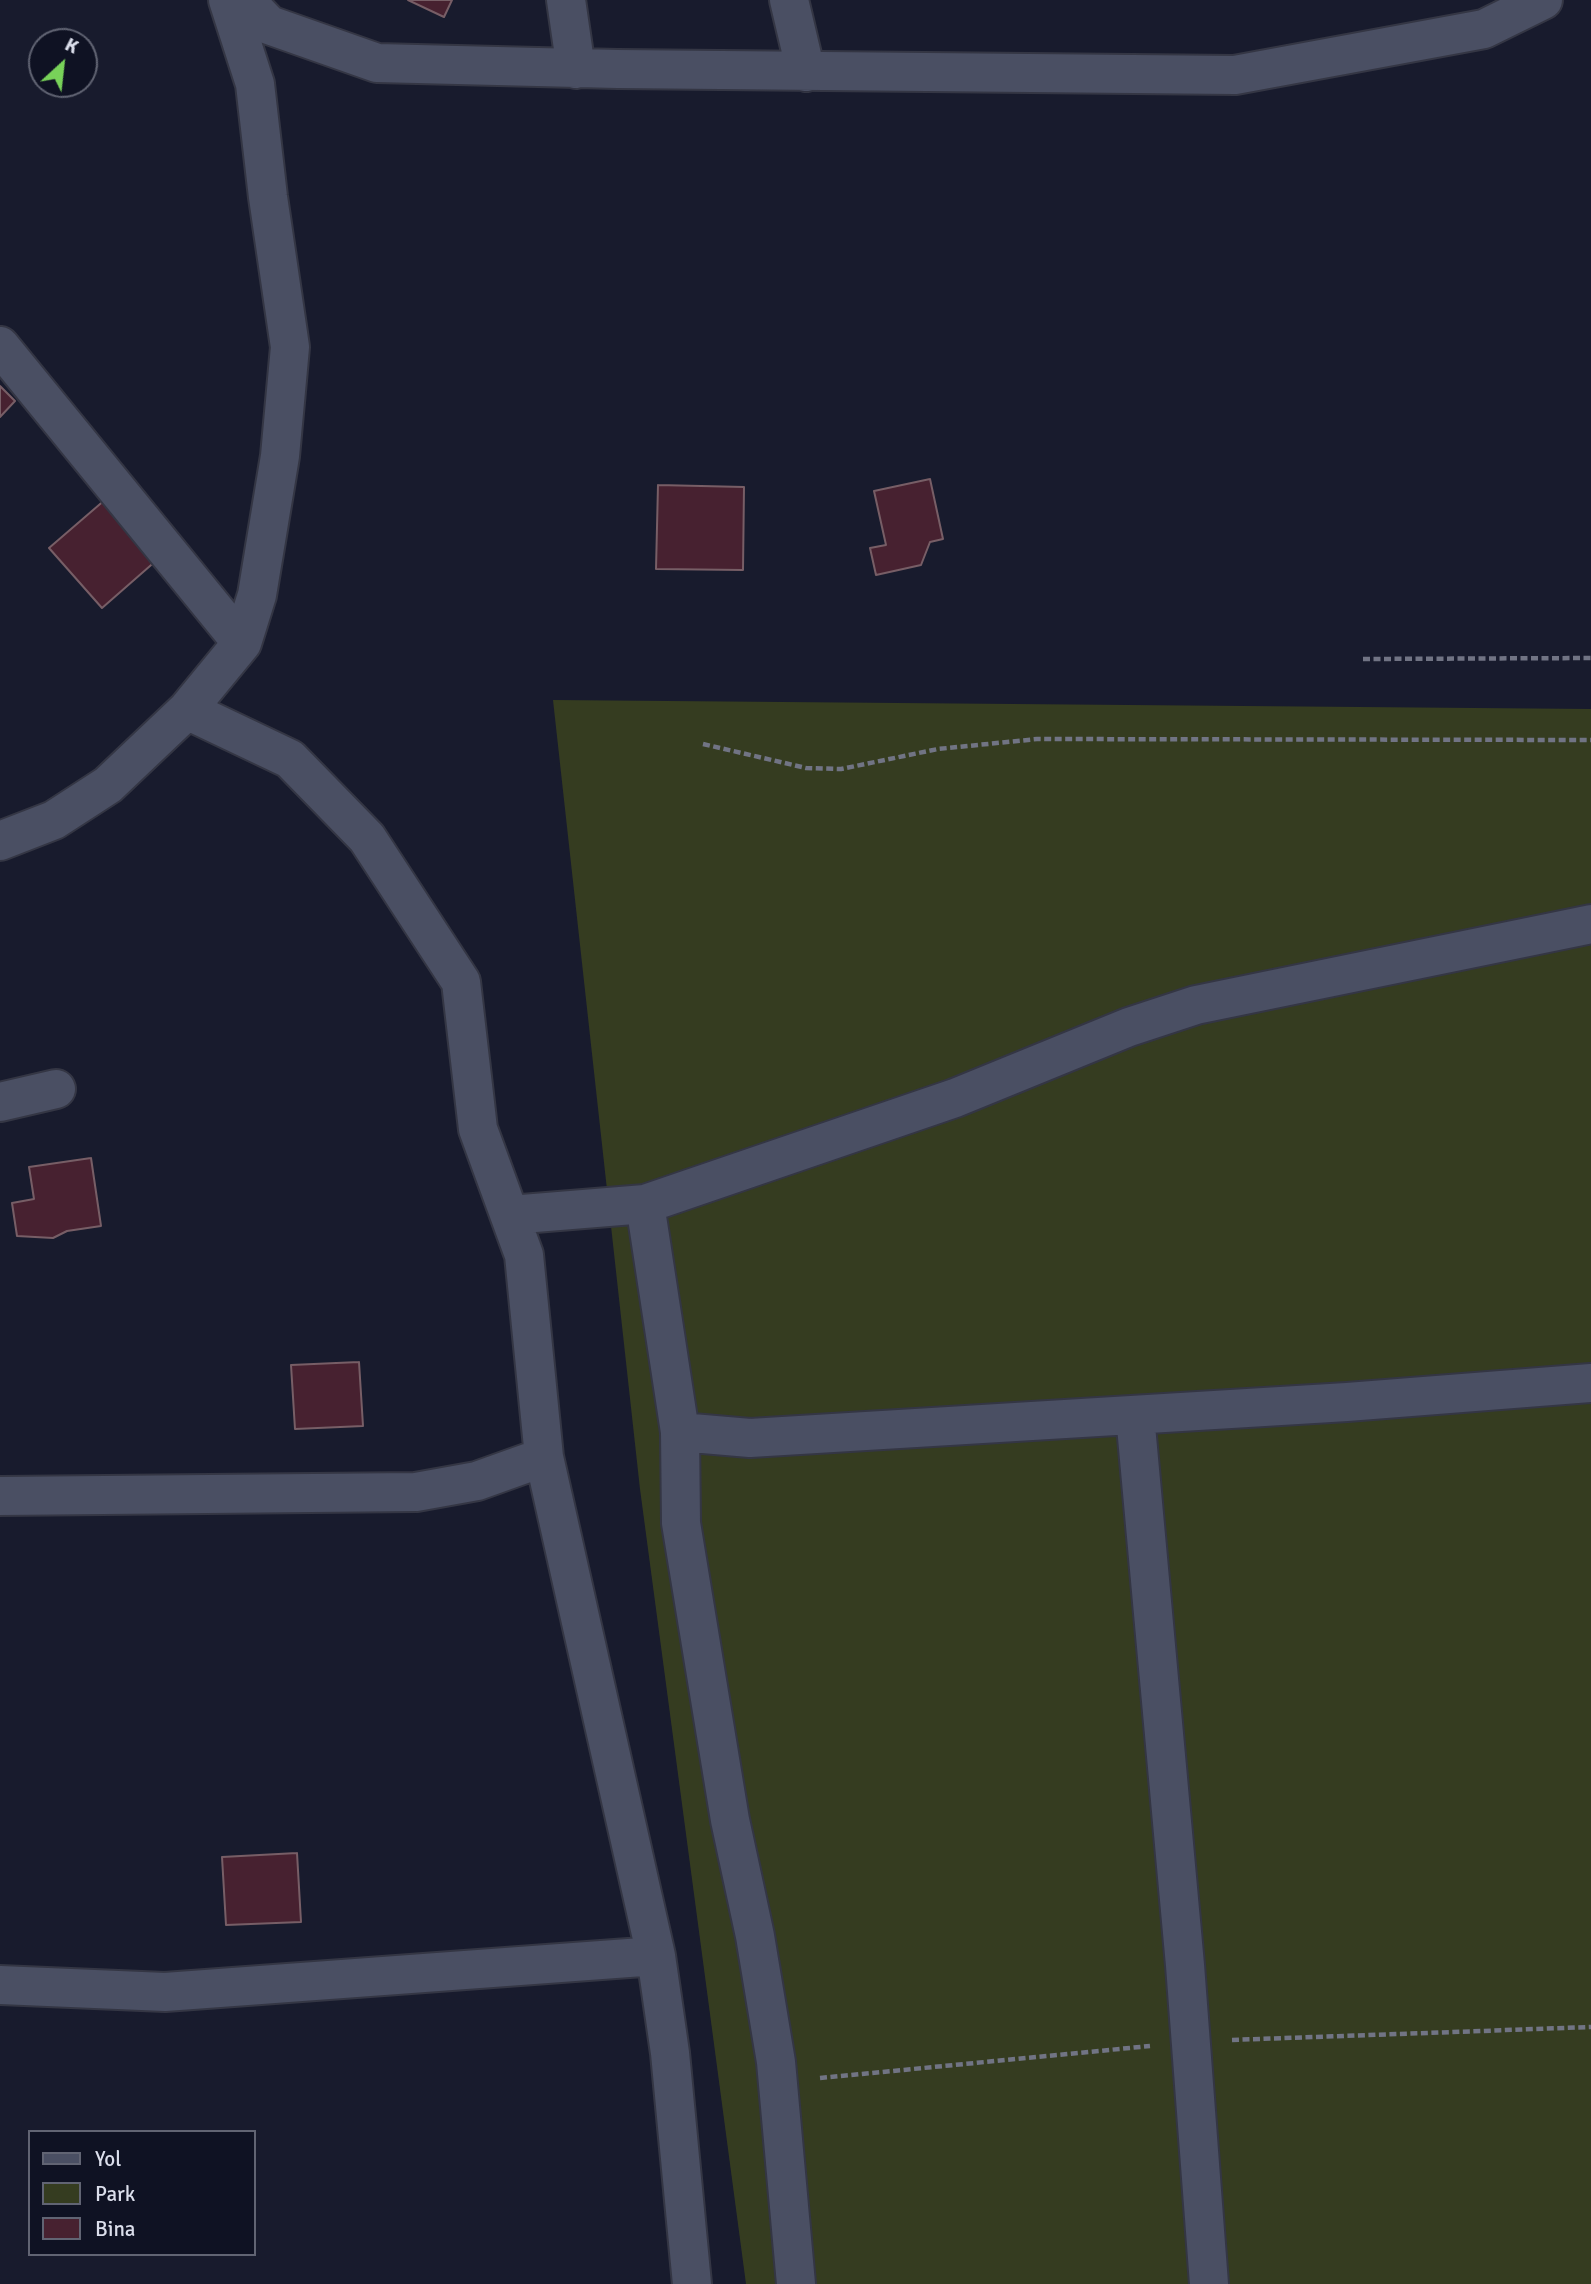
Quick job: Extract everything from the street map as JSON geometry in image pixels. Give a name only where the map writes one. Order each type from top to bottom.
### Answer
[{"type":"street","points":[[0,841],[54,820],[108,785],[187,710],[242,643],[257,594],[280,456],[290,347],[255,84],[228,0]]},
{"type":"street","points":[[245,0],[269,25],[377,63],[576,69],[1235,75],[1484,29],[1543,0]]},
{"type":"street","points":[[566,0],[576,69]]},
{"type":"street","points":[[789,0],[806,72]]},
{"type":"street","points":[[0,346],[242,643]]},
{"type":"street","points":[[187,710],[290,759],[367,838],[461,982],[478,1129],[524,1255],[544,1457],[656,1956],[670,2053],[692,2284]]},
{"type":"street","points":[[510,1215],[645,1204],[955,1098],[1129,1027],[1196,1005],[1591,924]]},
{"type":"street","points":[[0,1102],[57,1089]]},
{"type":"street","points":[[645,1204],[680,1432],[681,1523],[730,1820],[755,1936],[776,2062],[796,2284]]},
{"type":"street","points":[[680,1432],[750,1438],[1347,1402],[1591,1383]]},
{"type":"street","points":[[1135,1415],[1185,1965],[1209,2284]]},
{"type":"street","points":[[0,1496],[416,1492],[477,1481],[544,1457]]},
{"type":"street","points":[[0,1985],[165,1992],[656,1956]]},
{"type":"path","points":[[1363,659],[1591,658]]},
{"type":"path","points":[[703,744],[806,768],[841,769],[938,749],[1037,739],[1591,740]]},
{"type":"green space","points":[[553,700],[1591,709],[1591,2284],[746,2284],[640,1489]]},
{"type":"building","points":[[408,0],[452,0],[444,17]]},
{"type":"building","points":[[0,386],[15,401],[0,417]]},
{"type":"building","points":[[930,479],[943,539],[930,542],[921,565],[876,575],[870,548],[886,545],[874,491]]},
{"type":"building","points":[[658,485],[744,487],[743,570],[656,569]]},
{"type":"building","points":[[114,492],[166,552],[102,608],[49,548]]},
{"type":"building","points":[[91,1158],[101,1226],[67,1231],[53,1238],[17,1236],[12,1203],[34,1199],[29,1167]]},
{"type":"building","points":[[359,1362],[363,1426],[295,1429],[291,1365]]},
{"type":"building","points":[[297,1853],[301,1922],[226,1925],[222,1857]]}]
